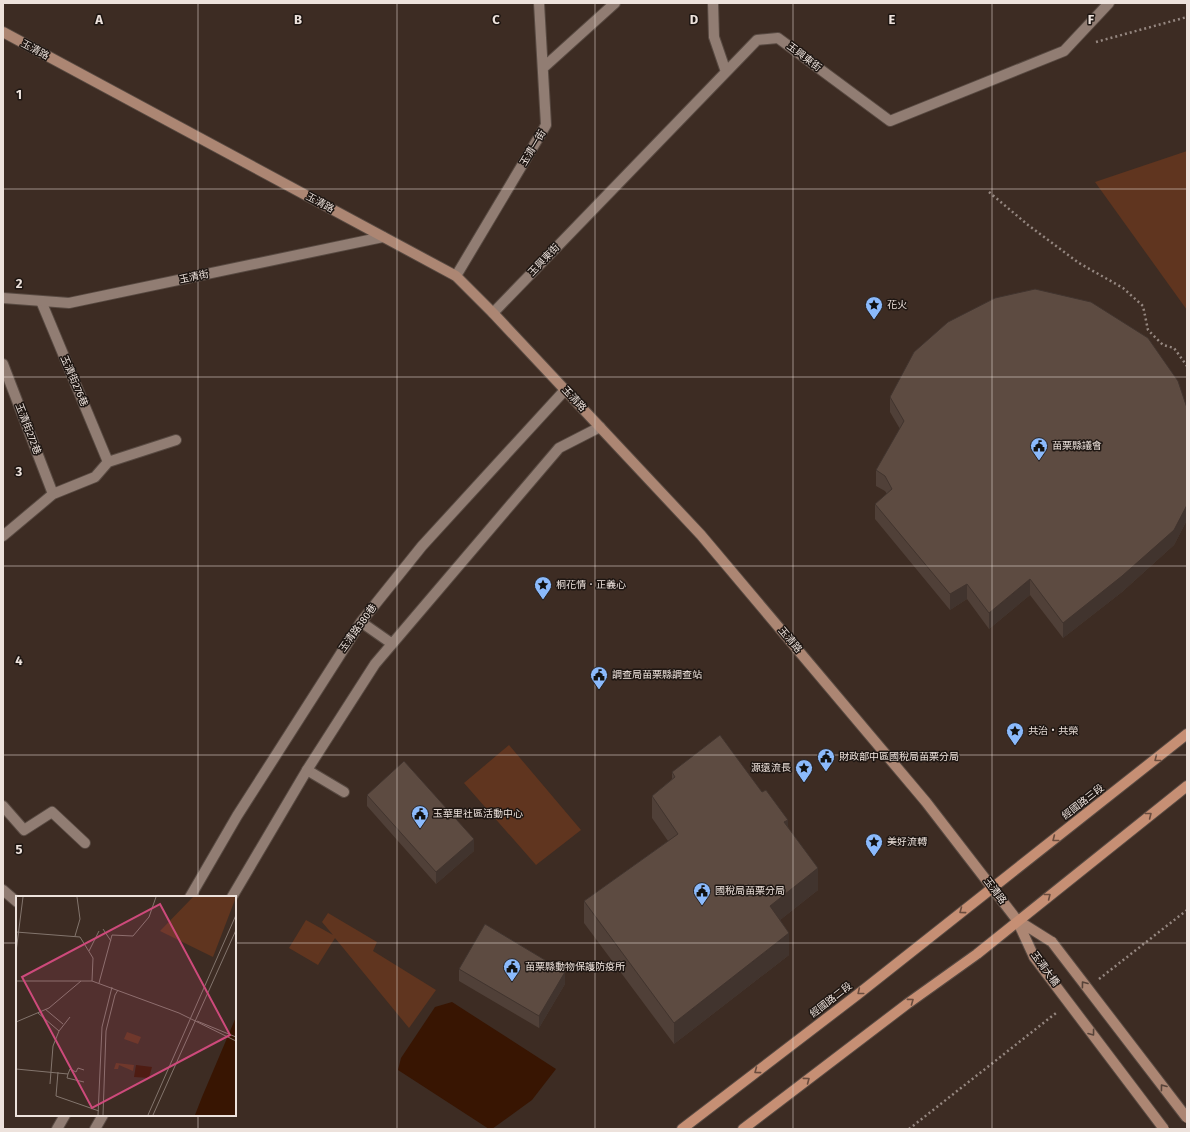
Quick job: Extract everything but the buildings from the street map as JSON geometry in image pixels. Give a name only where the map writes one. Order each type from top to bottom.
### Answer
[{"type":"main road","name":"經國路三段","points":[[993,887],[1187,734]]},
{"type":"main road","points":[[743,1129],[908,1004],[977,954],[1017,920],[1187,786]]},
{"type":"main road","name":"經國路二段","points":[[682,1129],[993,887]]},
{"type":"street","name":"玉清一街","points":[[456,276],[546,125],[539,3]]},
{"type":"street","points":[[543,68],[615,3]]},
{"type":"street","points":[[713,3],[714,37],[726,72]]},
{"type":"street","name":"玉興東街","points":[[493,313],[757,40],[778,38],[890,122],[1064,51],[1109,3]]},
{"type":"street","name":"玉清路","points":[[3,32],[456,276],[493,313],[701,535],[926,802],[1017,920]]},
{"type":"street","name":"玉清街","points":[[3,298],[68,303],[383,238]]},
{"type":"street","name":"玉清街276巷","points":[[40,301],[108,462]]},
{"type":"street","name":"玉清街272巷","points":[[3,364],[53,494]]},
{"type":"street","name":"玉清路380巷","points":[[191,896],[237,816],[360,622],[422,546],[565,390]]},
{"type":"street","points":[[233,896],[307,770],[374,664],[559,448],[600,427]]},
{"type":"street","points":[[3,536],[53,494],[95,477],[108,462],[176,440]]},
{"type":"street","points":[[360,622],[391,643]]},
{"type":"street","points":[[307,770],[344,792]]},
{"type":"street","points":[[3,806],[24,830],[52,812],[85,844]]},
{"type":"street","points":[[3,890],[16,901]]},
{"type":"street","name":"玉清大橋","points":[[1017,920],[1052,942],[1187,1118]]},
{"type":"street","name":"玉清大橋","points":[[1017,920],[1034,957],[1164,1129]]},
{"type":"street","points":[[57,1129],[64,1116]]},
{"type":"street","points":[[95,1129],[102,1116]]},
{"type":"path","points":[[1095,42],[1187,18]]},
{"type":"path","points":[[990,192],[1028,225],[1074,259],[1128,292],[1143,306],[1148,330],[1163,345],[1174,348],[1187,366]]},
{"type":"path","points":[[1094,983],[1187,910]]},
{"type":"path","points":[[909,1129],[1057,1012]]},
{"type":"shaded area","points":[[1187,151],[1187,310],[1095,182]]},
{"type":"shaded area","points":[[509,745],[581,830],[536,865],[464,783]]},
{"type":"shaded area","points":[[328,913],[377,942],[373,951],[436,990],[409,1028],[335,938],[318,965],[289,948],[306,920],[333,935],[322,922]]},
{"type":"shaded area","points":[[452,1002],[556,1069],[532,1100],[492,1129],[489,1129],[398,1070],[401,1058],[435,1007]]},
{"type":"place","name":"花火","points":[[874,320]]},
{"type":"place","name":"苗栗縣議會","points":[[1039,461]]},
{"type":"place","name":"桐花情．正義心","points":[[543,600]]},
{"type":"place","name":"調查局苗栗縣調查站","points":[[599,690]]},
{"type":"place","name":"共治‧共榮","points":[[1015,746]]},
{"type":"place","name":"財政部中區國稅局苗栗分局","points":[[826,772]]},
{"type":"place","name":"源遠流長","points":[[804,783]]},
{"type":"place","name":"玉華里社區活動中心","points":[[420,829]]},
{"type":"place","name":"美好流轉","points":[[874,857]]},
{"type":"place","name":"國稅局苗栗分局","points":[[702,906]]},
{"type":"place","name":"苗栗縣動物保護防疫所","points":[[512,982]]}]
